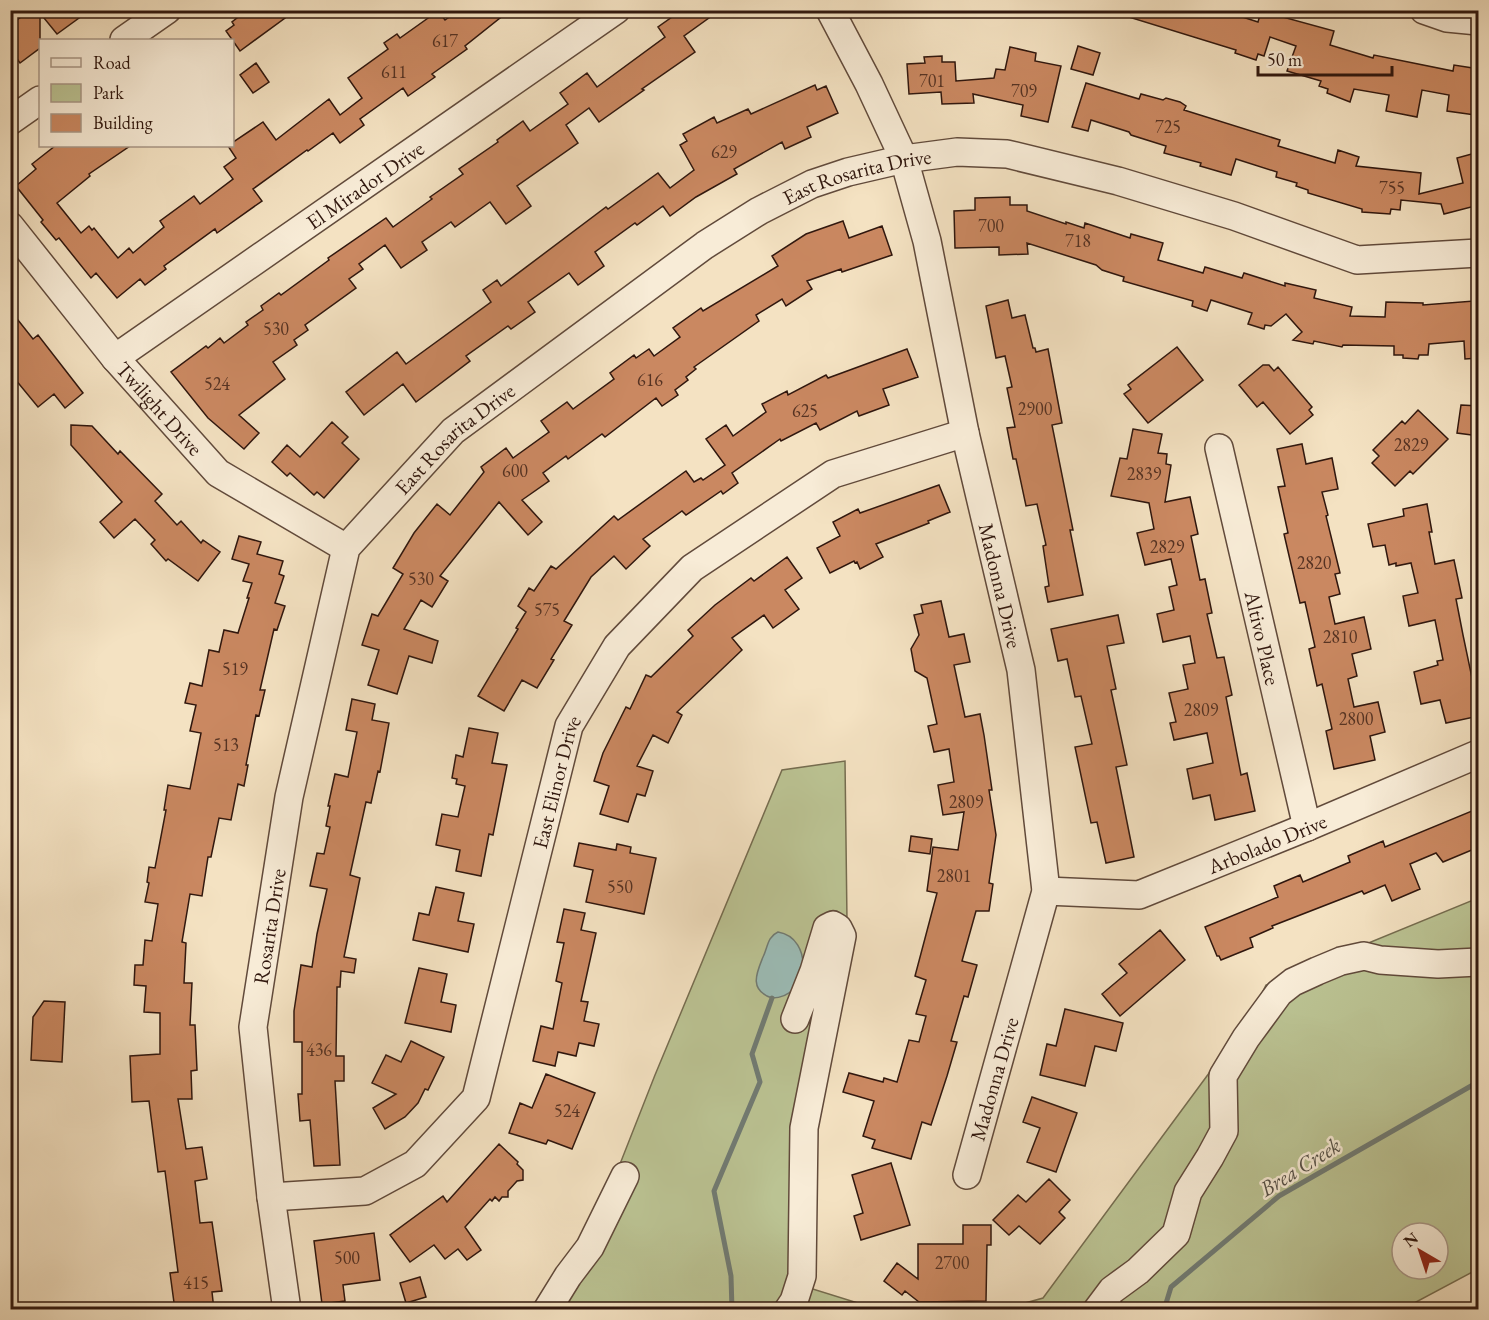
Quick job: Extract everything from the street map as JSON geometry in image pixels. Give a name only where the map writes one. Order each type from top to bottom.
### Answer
[{"type":"street","points":[[125,39],[166,10]]},
{"type":"street","name":"El Mirador Drive","points":[[116,358],[616,10]]},
{"type":"street","name":"Madonna Drive","points":[[830,10],[864,74],[904,159],[927,241],[965,433],[1021,670],[1046,891],[967,1175]]},
{"type":"street","points":[[1424,10],[1447,18],[1479,21]]},
{"type":"street","points":[[10,121],[39,101]]},
{"type":"street","name":"East Rosarita Drive","points":[[346,548],[453,431],[705,245],[759,211],[812,184],[848,172],[904,159],[957,152],[1007,154],[1118,181],[1233,216],[1357,260],[1479,253]]},
{"type":"street","name":"Twilight Drive","points":[[10,226],[116,358],[218,473],[346,548]]},
{"type":"street","name":"East Elinor Drive","points":[[271,1197],[365,1191],[415,1164],[476,1098],[569,726],[617,646],[692,568],[833,474],[965,433]]},
{"type":"street","name":"Altivo Place","points":[[1219,448],[1307,827]]},
{"type":"street","name":"Rosarita Drive","points":[[287,1310],[271,1197],[253,1027],[289,797],[346,548]]},
{"type":"street","name":"Arbolado Drive","points":[[1046,891],[1139,895],[1479,754]]},
{"type":"street","points":[[788,1310],[794,1301],[802,1276],[804,1128],[842,936],[838,928],[833,926],[827,928],[814,971],[795,1019]]},
{"type":"street","points":[[1097,1310],[1112,1290],[1138,1271],[1176,1234],[1187,1229],[1188,1192],[1224,1131],[1223,1076],[1246,1038],[1279,993],[1293,982],[1317,971],[1341,961],[1364,956],[1380,960],[1438,964],[1479,962]]},
{"type":"street","points":[[547,1310],[568,1276],[590,1247],[625,1176]]},
{"type":"green space","points":[[845,761],[847,921],[806,1130],[803,1286],[877,1309],[540,1310],[596,1225],[655,1075],[782,770]]},
{"type":"green space","points":[[1478,898],[1478,1269],[1403,1309],[1011,1310],[1018,1305],[1043,1298],[1249,1019],[1266,985]]},
{"type":"water","points":[[778,932],[790,937],[798,945],[803,967],[794,989],[785,995],[772,998],[764,995],[756,980],[768,943]]},
{"type":"building","points":[[31,10],[90,10],[57,34],[40,13],[39,49],[20,63],[10,49],[10,25]]},
{"type":"building","points":[[247,10],[296,10],[240,51],[234,39],[226,31],[234,25],[232,22]]},
{"type":"building","points":[[459,10],[510,10],[465,46],[467,49],[432,74],[435,77],[408,96],[403,88],[360,119],[364,125],[340,143],[333,133],[307,150],[253,189],[262,201],[217,233],[215,229],[164,266],[166,269],[145,285],[140,279],[117,298],[96,273],[91,278],[59,238],[56,240],[16,186],[36,169],[32,164],[54,147],[129,147],[89,174],[90,176],[57,203],[81,233],[89,226],[92,230],[94,228],[118,258],[129,248],[133,253],[164,227],[160,221],[194,196],[200,204],[233,179],[224,167],[236,158],[229,147],[234,147],[234,142],[263,122],[276,140],[329,99],[340,115],[362,98],[348,78],[388,49],[384,43],[397,34],[400,38],[438,11],[445,20]]},
{"type":"building","points":[[682,10],[720,10],[684,36],[695,52],[599,122],[589,108],[566,125],[578,143],[517,186],[531,206],[506,224],[490,202],[455,227],[451,222],[422,242],[427,250],[401,268],[385,245],[359,264],[363,269],[349,279],[356,288],[305,325],[308,330],[294,340],[297,345],[273,362],[285,379],[239,415],[259,433],[244,449],[208,418],[171,372],[220,338],[224,343],[248,325],[246,322],[263,310],[261,306],[279,293],[281,295],[329,260],[328,258],[386,218],[393,227],[463,174],[459,169],[523,121],[530,131],[568,104],[560,93],[587,73],[597,87],[665,37],[658,27]]},
{"type":"building","points":[[1119,10],[1210,10],[1226,15],[1227,12],[1258,22],[1261,11],[1334,31],[1330,45],[1373,58],[1374,55],[1453,71],[1454,65],[1479,69],[1479,113],[1475,115],[1447,111],[1449,95],[1422,90],[1417,117],[1386,111],[1389,95],[1354,89],[1350,102],[1327,93],[1328,89],[1319,86],[1321,81],[1287,71],[1296,46],[1270,37],[1264,56],[1258,54],[1256,60],[1235,53],[1236,50],[1119,14]]},
{"type":"building","points":[[1078,46],[1100,53],[1093,75],[1071,69]]},
{"type":"building","points":[[1010,47],[1036,53],[1035,61],[1061,66],[1048,122],[1021,116],[1023,105],[973,94],[974,103],[942,104],[941,92],[909,94],[907,64],[925,63],[924,57],[942,56],[942,62],[955,62],[956,81],[994,78],[996,69],[1005,70]]},
{"type":"building","points":[[256,63],[269,82],[253,93],[240,75]]},
{"type":"building","points":[[1086,83],[1139,99],[1141,94],[1180,102],[1186,106],[1184,110],[1280,140],[1278,146],[1335,163],[1338,150],[1359,157],[1356,166],[1421,173],[1419,194],[1463,183],[1457,158],[1479,152],[1479,205],[1444,214],[1441,204],[1401,200],[1400,210],[1391,209],[1390,214],[1362,212],[1362,209],[1308,193],[1308,190],[1296,186],[1297,183],[1276,177],[1277,172],[1236,159],[1231,175],[1200,166],[1201,163],[1164,153],[1166,146],[1091,120],[1088,131],[1072,127]]},
{"type":"building","points":[[815,85],[817,90],[826,86],[838,113],[807,127],[811,137],[785,149],[782,142],[734,169],[737,174],[696,197],[670,216],[663,206],[637,225],[635,223],[595,252],[604,266],[578,285],[569,273],[528,302],[535,312],[511,329],[508,326],[466,356],[470,361],[416,402],[403,384],[364,415],[346,392],[397,352],[406,364],[491,302],[483,290],[497,280],[501,286],[606,207],[608,209],[658,173],[670,188],[694,170],[680,145],[687,141],[683,134],[714,117],[717,123],[748,109],[751,114]]},
{"type":"building","points":[[1010,197],[1010,205],[1027,205],[1027,211],[1066,224],[1066,222],[1084,228],[1085,223],[1130,238],[1131,234],[1163,243],[1158,260],[1203,273],[1205,267],[1242,278],[1244,273],[1285,286],[1285,283],[1316,290],[1314,298],[1352,307],[1350,316],[1385,317],[1386,302],[1423,303],[1423,305],[1474,301],[1475,307],[1479,307],[1479,358],[1465,359],[1464,341],[1429,344],[1428,355],[1419,355],[1418,359],[1394,355],[1394,346],[1343,345],[1342,347],[1314,341],[1313,344],[1293,340],[1302,332],[1286,314],[1271,326],[1265,325],[1264,329],[1248,324],[1252,313],[1211,300],[1207,311],[1192,306],[1193,301],[1123,281],[1124,277],[1102,270],[1096,265],[1027,243],[1028,254],[999,255],[999,247],[955,248],[954,211],[975,210],[975,198]]},
{"type":"building","points":[[843,221],[849,238],[882,226],[892,255],[807,281],[812,289],[786,306],[782,299],[756,315],[759,321],[694,367],[696,369],[686,377],[688,380],[675,390],[678,395],[662,406],[656,398],[605,437],[602,434],[568,459],[566,456],[543,473],[549,481],[522,500],[542,522],[528,535],[499,502],[440,576],[448,581],[432,607],[421,600],[404,629],[438,641],[432,663],[409,656],[397,694],[368,685],[379,650],[362,645],[372,614],[378,616],[403,574],[393,568],[414,533],[437,504],[450,515],[484,472],[481,467],[506,448],[513,458],[549,432],[541,421],[567,402],[573,409],[614,379],[610,373],[634,355],[636,358],[649,349],[654,356],[680,337],[673,328],[701,308],[703,311],[778,266],[772,256],[806,234]]},
{"type":"building","points":[[1008,300],[1012,318],[1025,315],[1036,352],[1048,349],[1062,423],[1052,425],[1073,530],[1070,530],[1083,595],[1048,602],[1045,587],[1049,586],[1043,546],[1046,545],[1037,504],[1026,506],[1016,459],[1013,459],[1007,428],[1015,427],[1007,388],[1012,387],[1005,356],[996,358],[986,306]]},
{"type":"building","points":[[10,310],[33,339],[38,335],[83,393],[65,408],[54,394],[38,407],[10,373]]},
{"type":"building","points":[[1177,347],[1203,380],[1148,423],[1124,394],[1131,389],[1128,385]]},
{"type":"building","points":[[907,349],[918,377],[883,389],[889,405],[859,416],[857,411],[820,430],[816,423],[781,441],[780,439],[732,473],[738,483],[723,494],[721,491],[686,515],[682,511],[643,539],[650,546],[626,569],[614,556],[591,577],[564,621],[572,625],[551,659],[554,660],[537,688],[522,680],[504,711],[478,696],[518,629],[516,628],[526,612],[518,606],[529,588],[534,591],[551,566],[556,569],[614,516],[618,520],[686,471],[694,482],[701,478],[703,480],[725,465],[706,439],[726,425],[733,436],[766,412],[762,404],[787,391],[788,395],[826,375],[828,378]]},
{"type":"building","points":[[1263,365],[1269,365],[1274,371],[1278,367],[1312,407],[1309,410],[1313,415],[1290,434],[1263,402],[1257,407],[1239,385]]},
{"type":"building","points":[[1461,405],[1479,406],[1479,436],[1457,433]]},
{"type":"building","points":[[1418,410],[1448,439],[1413,474],[1410,471],[1395,486],[1372,463],[1379,456],[1373,450],[1402,421],[1405,424]]},
{"type":"building","points":[[332,422],[348,437],[342,443],[359,459],[324,498],[317,492],[314,495],[290,473],[287,476],[272,462],[287,445],[300,457]]},
{"type":"building","points":[[71,425],[92,426],[118,454],[120,451],[162,494],[155,501],[177,525],[181,521],[201,543],[203,540],[220,552],[198,581],[168,559],[166,561],[151,544],[155,540],[135,519],[114,538],[100,522],[122,502],[71,445]]},
{"type":"building","points":[[1133,429],[1162,434],[1158,453],[1167,454],[1166,464],[1171,465],[1165,502],[1190,497],[1198,534],[1191,536],[1200,580],[1205,579],[1212,613],[1207,614],[1217,658],[1224,657],[1232,695],[1226,697],[1241,775],[1247,773],[1255,811],[1215,820],[1210,795],[1193,799],[1187,769],[1213,763],[1207,733],[1174,740],[1170,723],[1176,722],[1169,693],[1188,689],[1183,665],[1195,663],[1190,636],[1163,642],[1157,614],[1174,610],[1169,587],[1177,585],[1171,559],[1145,565],[1137,533],[1154,529],[1149,503],[1111,496],[1120,458],[1127,459]]},
{"type":"building","points":[[1302,444],[1306,464],[1332,458],[1338,489],[1322,492],[1340,573],[1335,574],[1340,594],[1329,597],[1335,624],[1364,617],[1371,649],[1352,654],[1357,676],[1348,679],[1354,707],[1378,702],[1385,732],[1370,736],[1375,760],[1334,769],[1326,731],[1332,729],[1322,684],[1317,686],[1309,649],[1315,647],[1305,602],[1300,603],[1284,534],[1288,533],[1278,487],[1285,486],[1277,449]]},
{"type":"building","points":[[939,485],[950,512],[876,544],[883,557],[860,569],[854,561],[830,573],[817,548],[840,536],[833,522],[858,509],[860,513]]},
{"type":"building","points":[[1427,504],[1435,564],[1454,560],[1462,598],[1456,599],[1472,678],[1479,677],[1479,716],[1446,723],[1440,700],[1421,704],[1414,672],[1438,665],[1437,661],[1443,660],[1435,620],[1409,626],[1403,596],[1418,593],[1411,563],[1389,565],[1385,545],[1373,547],[1368,524],[1404,516],[1403,509]]},
{"type":"building","points":[[239,536],[261,542],[257,554],[283,561],[279,574],[284,576],[275,603],[285,606],[277,630],[274,629],[260,690],[265,690],[259,716],[256,715],[244,786],[238,784],[231,820],[219,818],[211,857],[208,857],[202,896],[190,894],[182,942],[186,943],[184,983],[192,983],[190,1025],[195,1025],[197,1070],[191,1071],[192,1099],[178,1099],[186,1149],[202,1147],[207,1179],[195,1181],[200,1223],[212,1222],[222,1291],[212,1292],[214,1310],[175,1310],[170,1273],[178,1272],[165,1171],[158,1172],[149,1101],[132,1102],[130,1056],[160,1054],[160,1013],[144,1012],[146,986],[134,985],[135,965],[143,965],[145,940],[152,941],[158,904],[145,902],[149,883],[147,882],[149,867],[155,868],[166,810],[164,810],[168,785],[190,789],[201,733],[190,731],[196,705],[185,703],[190,683],[202,686],[209,650],[219,652],[224,630],[238,633],[249,598],[247,598],[252,583],[243,581],[249,564],[232,559]]},
{"type":"building","points":[[787,557],[802,578],[785,590],[799,609],[773,628],[764,615],[732,638],[742,650],[677,712],[682,715],[668,743],[653,735],[637,766],[653,771],[645,796],[637,794],[628,822],[600,814],[609,786],[594,781],[603,753],[626,707],[630,709],[646,675],[651,677],[693,636],[688,630],[715,605],[751,578],[754,581]]},
{"type":"building","points":[[941,601],[949,637],[964,634],[970,662],[954,665],[965,717],[980,714],[992,790],[989,790],[996,835],[989,883],[993,884],[989,911],[976,911],[962,961],[977,965],[968,997],[964,996],[951,1041],[957,1042],[931,1125],[922,1122],[911,1159],[872,1148],[875,1140],[863,1136],[874,1101],[843,1092],[849,1073],[883,1082],[884,1078],[897,1082],[909,1040],[919,1042],[926,1016],[916,1014],[926,980],[915,976],[937,893],[927,891],[933,847],[958,850],[964,812],[943,815],[938,785],[954,782],[949,749],[934,752],[928,726],[937,724],[927,678],[915,671],[911,649],[919,635],[914,615],[923,613],[921,605]]},
{"type":"building","points":[[1118,615],[1124,643],[1107,646],[1116,689],[1111,690],[1127,765],[1116,767],[1134,857],[1106,863],[1097,822],[1091,823],[1075,747],[1092,744],[1081,696],[1075,697],[1067,659],[1058,661],[1051,629]]},
{"type":"building","points":[[352,699],[375,704],[372,720],[389,723],[380,772],[378,771],[371,803],[366,802],[350,875],[360,878],[344,957],[356,959],[354,973],[341,971],[340,987],[337,987],[336,1056],[344,1056],[344,1081],[335,1081],[340,1165],[314,1166],[310,1120],[300,1121],[298,1094],[302,1094],[302,1042],[294,1042],[294,1011],[301,965],[312,967],[327,889],[310,886],[317,853],[324,854],[330,827],[326,826],[330,806],[328,806],[335,774],[348,777],[357,732],[346,730]]},
{"type":"building","points":[[469,728],[498,733],[492,763],[507,765],[493,835],[489,834],[481,876],[456,871],[460,850],[436,845],[442,814],[458,817],[465,786],[456,784],[457,779],[452,778],[456,755],[463,757]]},
{"type":"building","points":[[1479,808],[1479,847],[1443,862],[1436,853],[1410,864],[1420,889],[1392,901],[1385,885],[1364,894],[1362,891],[1272,926],[1273,928],[1250,938],[1253,947],[1221,960],[1217,956],[1205,927],[1278,897],[1274,886],[1300,875],[1303,882],[1350,862],[1348,856],[1383,841],[1385,847]]},
{"type":"building","points":[[911,836],[932,839],[930,854],[909,851]]},
{"type":"building","points":[[579,843],[616,850],[617,844],[631,847],[630,853],[656,858],[644,914],[586,902],[593,870],[574,866]]},
{"type":"building","points":[[436,887],[464,893],[458,921],[474,924],[468,952],[413,940],[419,913],[429,915]]},
{"type":"building","points":[[564,909],[585,913],[581,930],[596,933],[581,1001],[588,1002],[584,1021],[599,1024],[594,1046],[579,1043],[576,1056],[558,1052],[555,1066],[533,1061],[541,1026],[553,1029],[562,983],[556,981],[564,943],[557,942]]},
{"type":"building","points":[[1160,930],[1185,960],[1120,1016],[1102,994],[1127,973],[1119,964]]},
{"type":"building","points":[[419,968],[447,974],[441,1002],[456,1005],[451,1032],[405,1023]]},
{"type":"building","points":[[44,1001],[65,1002],[62,1062],[31,1060],[33,1017]]},
{"type":"building","points":[[1065,1009],[1123,1023],[1116,1051],[1095,1046],[1085,1086],[1040,1075],[1047,1044],[1056,1046]]},
{"type":"building","points":[[411,1041],[444,1057],[428,1090],[425,1089],[418,1103],[405,1117],[385,1129],[373,1108],[396,1094],[372,1083],[386,1055],[401,1062]]},
{"type":"building","points":[[546,1074],[595,1093],[572,1149],[548,1140],[546,1144],[509,1133],[520,1103],[532,1108]]},
{"type":"building","points":[[1032,1097],[1077,1113],[1056,1172],[1027,1162],[1040,1128],[1023,1122]]},
{"type":"building","points":[[499,1144],[518,1162],[517,1164],[523,1170],[523,1180],[517,1181],[508,1191],[508,1197],[502,1197],[499,1201],[495,1197],[492,1201],[490,1199],[465,1227],[481,1250],[467,1260],[458,1249],[445,1259],[434,1245],[410,1262],[390,1235],[443,1196],[447,1202]]},
{"type":"building","points":[[891,1163],[910,1225],[861,1240],[854,1216],[863,1213],[852,1175]]},
{"type":"building","points":[[1049,1179],[1070,1200],[1059,1212],[1065,1218],[1040,1244],[1019,1226],[1009,1235],[993,1220],[1018,1195],[1026,1202]]},
{"type":"building","points":[[963,1225],[991,1225],[991,1245],[987,1245],[986,1301],[919,1302],[905,1291],[902,1295],[884,1281],[897,1263],[918,1279],[918,1244],[963,1244]]},
{"type":"building","points":[[374,1233],[380,1280],[343,1285],[345,1301],[322,1304],[314,1241]]},
{"type":"building","points":[[420,1277],[426,1297],[406,1303],[400,1283]]},
{"type":"waterway","points":[[732,1310],[731,1276],[714,1191],[760,1082],[752,1054],[772,998]]},
{"type":"waterway","name":"Brea Creek","points":[[1164,1310],[1171,1287],[1279,1196],[1478,1082]]}]
